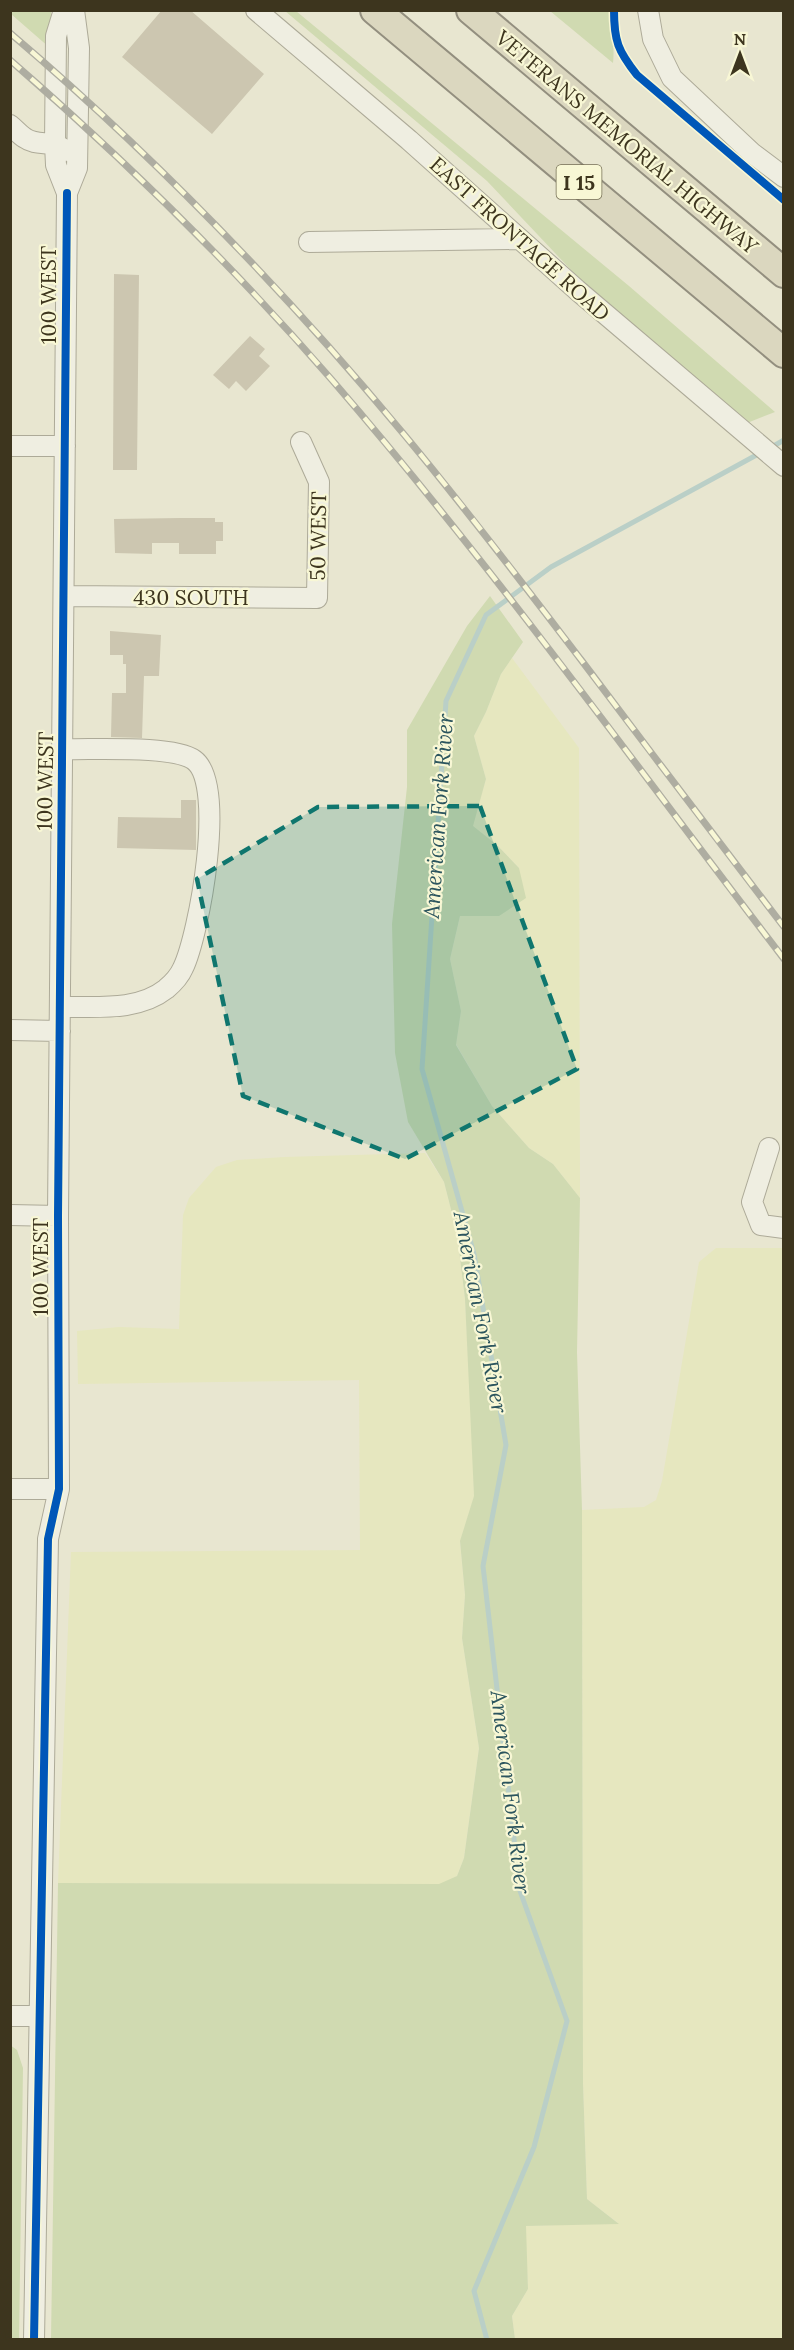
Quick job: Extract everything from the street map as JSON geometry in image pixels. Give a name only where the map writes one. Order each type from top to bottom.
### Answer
[{"type":"highway","name":"I 15","points":[[375,10],[783,353]]},
{"type":"highway","name":"VETERANS MEMORIAL HIGHWAY","points":[[471,10],[783,273]]},
{"type":"street","name":"100 WEST","points":[[64,10],[56,36],[55,144],[56,165],[70,185]]},
{"type":"street","name":"100 WEST","points":[[34,2340],[48,1539],[59,1489],[58,1216],[65,446],[70,185],[77,168],[79,48],[74,10]]},
{"type":"street","name":"EAST FRONTAGE ROAD","points":[[256,10],[409,140],[518,239],[736,428],[781,464]]},
{"type":"street","points":[[648,10],[653,39],[672,78],[752,153],[783,177]]},
{"type":"street","points":[[10,125],[25,139],[39,144],[55,144]]},
{"type":"street","points":[[309,242],[518,239]]},
{"type":"street","name":"50 WEST","points":[[301,442],[319,482],[317,598]]},
{"type":"street","points":[[10,446],[65,446]]},
{"type":"street","name":"430 SOUTH","points":[[65,596],[317,598]]},
{"type":"street","points":[[60,1007],[144,1002],[167,988],[182,970],[193,941],[208,850],[208,793],[204,774],[195,760],[182,754],[164,751],[63,749]]},
{"type":"street","points":[[10,1030],[60,1031]]},
{"type":"street","points":[[769,1148],[752,1202],[761,1225],[783,1228]]},
{"type":"street","points":[[10,1215],[58,1216]]},
{"type":"street","points":[[10,1489],[59,1489]]},
{"type":"street","points":[[10,2016],[39,2016]]},
{"type":"highlighted area","points":[[480,806],[577,1069],[405,1159],[243,1096],[197,879],[318,807]]},
{"type":"green space","points":[[11,11],[51,11],[50,48],[11,14]]},
{"type":"green space","points":[[285,11],[296,11],[629,286],[775,412],[747,423],[589,289],[487,181]]},
{"type":"green space","points":[[550,11],[611,11],[613,63]]},
{"type":"green space","points":[[490,596],[523,642],[501,674],[474,736],[486,779],[473,826],[497,845],[519,868],[526,898],[499,916],[460,916],[450,959],[461,1011],[456,1045],[492,1106],[529,1148],[553,1164],[580,1198],[577,1352],[582,1510],[583,2083],[587,2199],[619,2224],[526,2226],[528,2289],[512,2316],[515,2339],[51,2339],[58,1883],[439,1884],[457,1876],[464,1858],[479,1748],[462,1638],[465,1595],[460,1541],[474,1496],[465,1299],[457,1233],[444,1182],[408,1122],[395,1053],[392,924],[407,787],[407,730],[467,626]]},
{"type":"green space","points":[[512,658],[579,748],[580,1198],[553,1164],[529,1148],[492,1106],[456,1044],[461,1011],[450,959],[460,916],[499,916],[519,868],[497,845],[472,826],[486,779],[474,736],[501,674]]},
{"type":"green space","points":[[425,1153],[444,1182],[457,1233],[465,1299],[473,1445],[474,1497],[460,1542],[465,1595],[462,1638],[479,1748],[464,1858],[457,1876],[439,1885],[58,1883],[71,1552],[360,1550],[359,1380],[78,1384],[77,1331],[119,1327],[179,1329],[183,1215],[189,1198],[216,1167],[237,1160]]},
{"type":"green space","points":[[716,1248],[783,1248],[783,2339],[515,2339],[512,2316],[528,2289],[525,2226],[618,2223],[587,2199],[583,2083],[582,1510],[644,1507],[656,1500],[662,1481],[699,1262]]},
{"type":"green space","points":[[10,2045],[17,2050],[23,2068],[19,2340],[10,2339]]},
{"type":"building","points":[[162,10],[190,10],[264,74],[212,134],[122,57]]},
{"type":"building","points":[[114,274],[139,275],[137,470],[113,470]]},
{"type":"building","points":[[250,336],[265,349],[259,356],[270,366],[246,391],[236,381],[229,389],[213,375]]},
{"type":"building","points":[[215,518],[215,522],[223,522],[223,541],[216,541],[216,554],[179,554],[179,543],[152,543],[152,554],[115,553],[114,519]]},
{"type":"building","points":[[110,631],[161,635],[159,676],[144,676],[142,738],[111,737],[112,693],[126,693],[126,664],[123,664],[123,655],[110,655]]},
{"type":"building","points":[[181,800],[196,800],[196,850],[117,848],[118,817],[181,818]]},
{"type":"waterway","name":"American Fork River","points":[[770,448],[784,440]]},
{"type":"waterway","name":"American Fork River","points":[[487,2340],[474,2291],[534,2147],[567,2021],[520,1891],[483,1566],[506,1445],[474,1254],[422,1069],[446,701],[486,615],[551,567],[762,452]]},
{"type":"railway","points":[[10,33],[114,126],[215,224],[311,326],[357,379],[493,545],[784,927]]},
{"type":"railway","points":[[10,60],[53,97],[177,214],[332,380],[506,593],[784,959]]},
{"type":"cycle path","points":[[614,10],[618,45],[637,75],[784,200]]},
{"type":"cycle path","points":[[34,2340],[48,1539],[59,1489],[58,1216],[67,193]]}]
